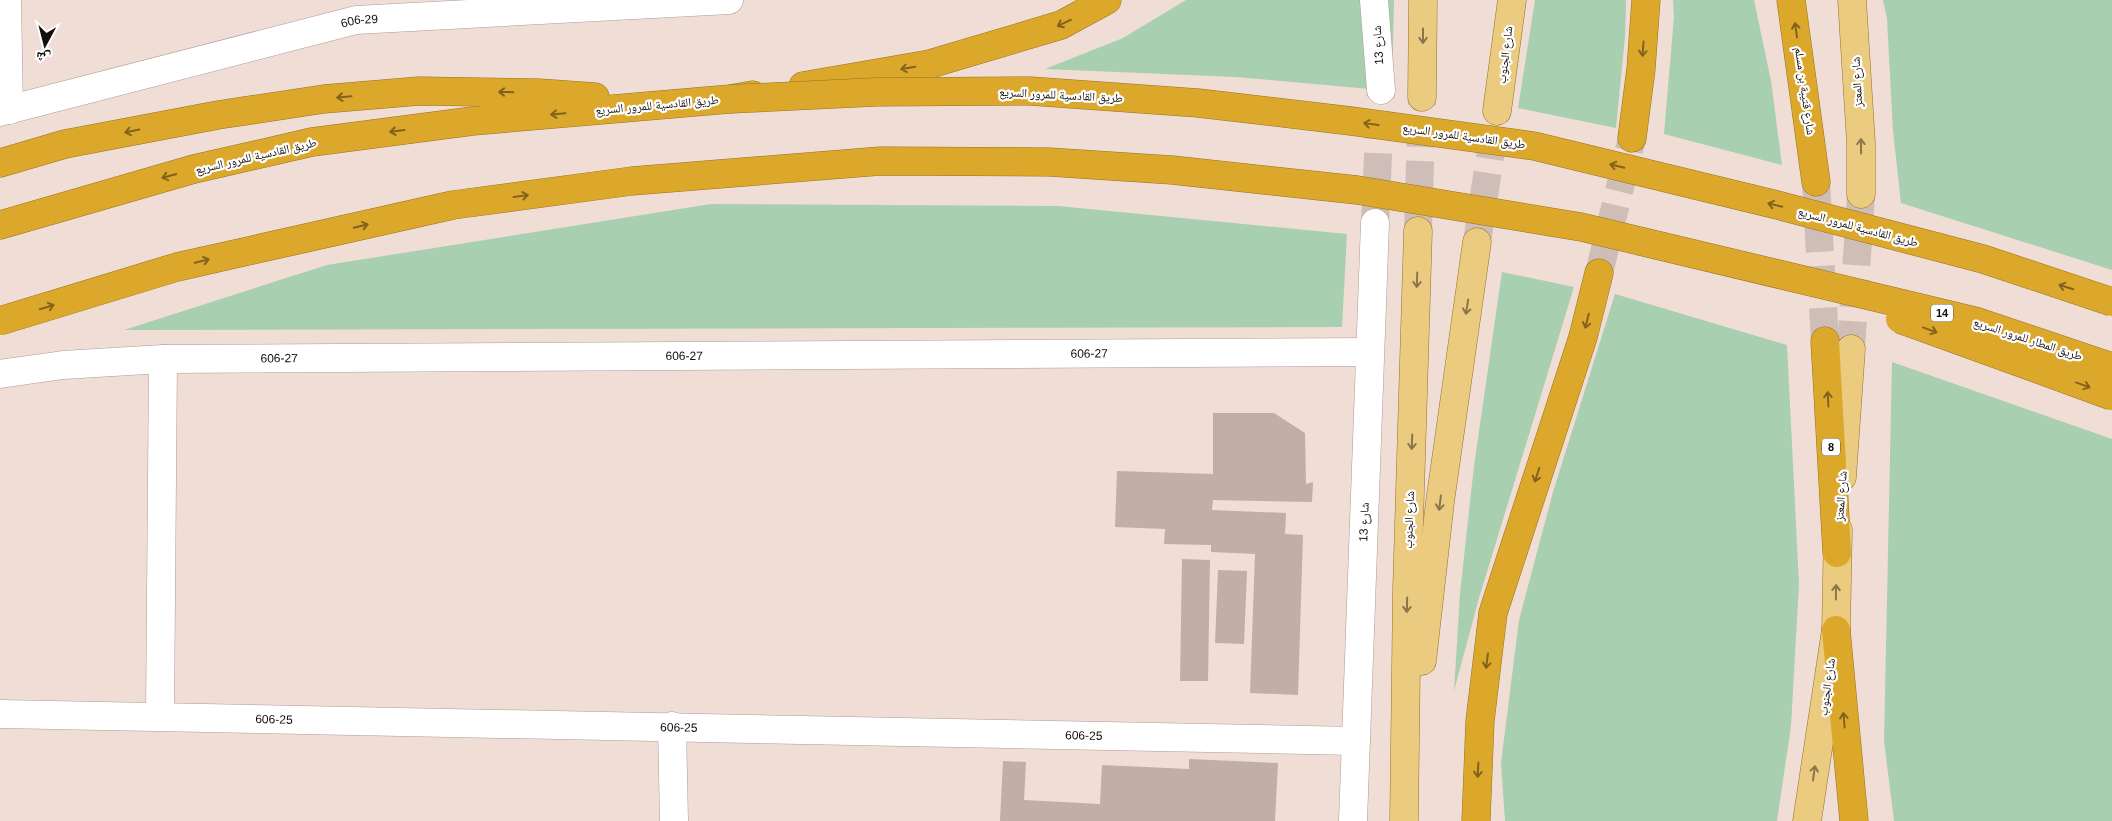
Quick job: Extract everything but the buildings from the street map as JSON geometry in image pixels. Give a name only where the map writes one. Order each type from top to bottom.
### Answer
[{"type":"highway","points":[[730,99],[930,64],[1061,25],[1107,0]]},
{"type":"highway","points":[[1632,138],[1642,69],[1646,0]]},
{"type":"highway","name":"شارع قتيبة بن مسلم","points":[[1791,0],[1816,182]]},
{"type":"highway","points":[[0,162],[65,144],[218,115],[324,99],[419,90],[539,93],[677,103]]},
{"type":"highway","name":"طريق القادسية للمرور السريع","points":[[0,225],[194,169],[312,142],[473,121],[730,99],[876,92],[1030,91],[1198,103],[1351,121],[1534,146],[1781,206],[1983,259],[2112,302]]},
{"type":"highway","points":[[0,321],[177,267],[454,205],[632,181],[881,161],[1049,162],[1172,170],[1357,190],[1581,227],[1769,271],[2112,396]]},
{"type":"highway","name":"طريق المطار للمرور السريع","points":[[1769,271],[1975,321],[2112,367]]},
{"type":"highway","points":[[1476,821],[1480,721],[1493,613],[1583,337],[1599,273]]},
{"type":"highway","name":"8","points":[[1825,341],[1837,553]]},
{"type":"highway","points":[[1836,630],[1854,821]]},
{"type":"main road","points":[[1423,84],[1424,0]]},
{"type":"main road","name":"شارع الجنوب","points":[[1497,111],[1512,0]]},
{"type":"main road","name":"شارع المعتز","points":[[1852,0],[1861,143],[1861,194]]},
{"type":"main road","name":"شارع الجنوب","points":[[1405,815],[1407,589],[1418,231]]},
{"type":"main road","name":"شارع الجنوب","points":[[1405,815],[1440,502],[1477,242]]},
{"type":"main road","name":"شارع المعتز","points":[[1837,553],[1851,349]]},
{"type":"main road","name":"شارع الجنوب","points":[[1807,821],[1836,630],[1837,553]]},
{"type":"street","points":[[4,111],[7,0]]},
{"type":"street","name":"606-29","points":[[4,111],[356,10],[729,0]]},
{"type":"street","name":"شارع 13","points":[[1374,0],[1381,90]]},
{"type":"street","name":"شارع 13","points":[[1353,821],[1375,223]]},
{"type":"street","name":"606-27","points":[[0,374],[63,365],[163,359],[1369,352]]},
{"type":"street","points":[[160,716],[163,359]]},
{"type":"street","name":"606-25","points":[[0,714],[1356,741]]},
{"type":"street","points":[[672,726],[674,821]]},
{"type":"green space","points":[[1186,0],[1394,0],[1392,91],[1236,77],[1045,69],[1123,38]]},
{"type":"green space","points":[[1535,0],[1626,0],[1625,37],[1616,128],[1518,108]]},
{"type":"green space","points":[[1673,0],[1754,0],[1771,81],[1782,165],[1664,134],[1674,17]]},
{"type":"green space","points":[[1883,0],[2112,0],[2112,270],[1901,203],[1893,131],[1887,19]]},
{"type":"green space","points":[[711,204],[1058,206],[1347,234],[1342,327],[124,330],[327,265]]},
{"type":"green space","points":[[1502,272],[1574,287],[1479,598],[1454,691],[1460,593],[1474,466]]},
{"type":"green space","points":[[1615,294],[1787,345],[1799,584],[1791,726],[1777,821],[1505,821],[1501,763],[1519,620],[1553,492]]},
{"type":"green space","points":[[1892,362],[2112,439],[2112,821],[1894,821],[1884,741]]},
{"type":"tunnel","points":[[1375,223],[1381,90]]},
{"type":"tunnel","points":[[1418,231],[1422,97]]},
{"type":"tunnel","points":[[1477,242],[1497,111]]},
{"type":"tunnel","points":[[1599,273],[1632,138]]},
{"type":"tunnel","points":[[1816,182],[1825,341]]},
{"type":"tunnel","points":[[1851,349],[1861,194]]}]
